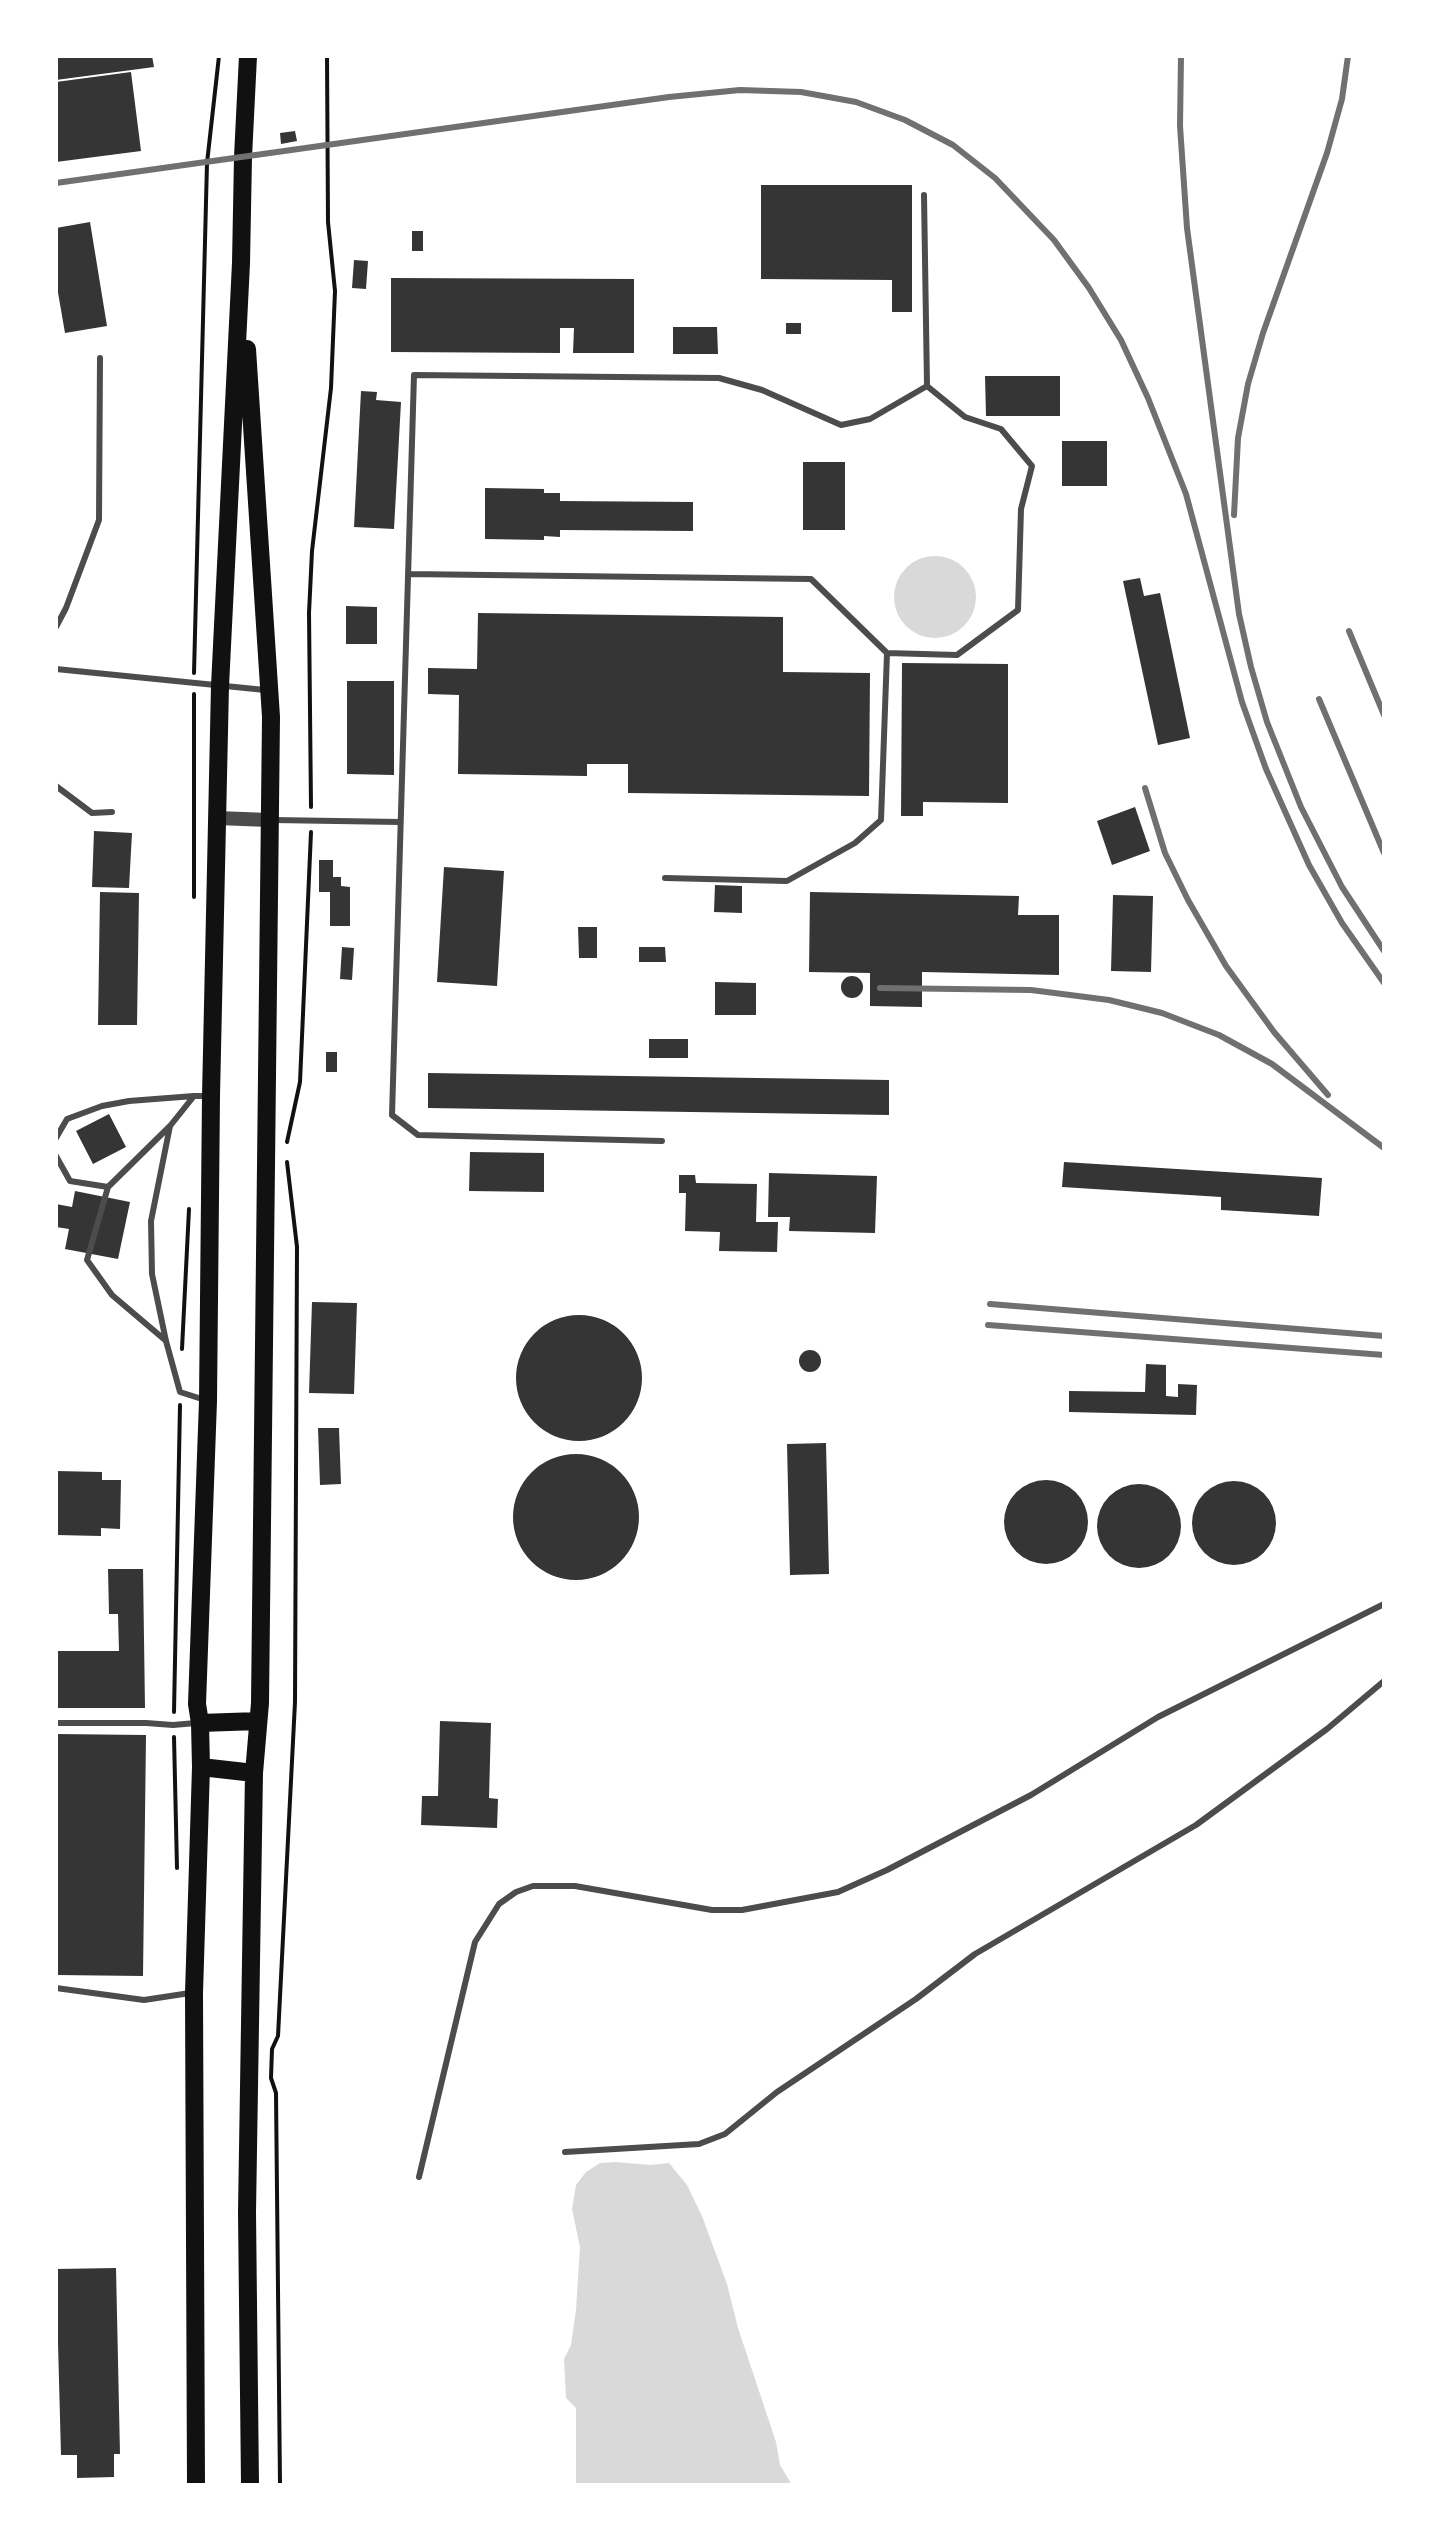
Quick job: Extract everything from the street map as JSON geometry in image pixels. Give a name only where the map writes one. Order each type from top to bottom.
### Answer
[{"type":"main road","points":[[196,2485],[194,1993],[201,1767],[197,1704],[208,1401],[202,1096],[217,818],[248,56]]},
{"type":"main road","points":[[241,263],[271,717],[258,1721],[254,1773],[247,2212],[250,2485]]},
{"type":"main road","points":[[200,1723],[258,1721]]},
{"type":"main road","points":[[201,1767],[254,1773]]},
{"type":"street","points":[[217,818],[269,820]]},
{"type":"lane","points":[[408,574],[811,579],[887,653],[957,655],[1018,610],[1021,509],[1032,466],[1001,429],[965,417],[927,386],[924,195]]},
{"type":"lane","points":[[56,627],[99,520],[100,358]]},
{"type":"lane","points":[[662,1141],[418,1135],[392,1115],[414,375],[719,378],[762,390],[841,425],[870,419],[927,386]]},
{"type":"lane","points":[[665,878],[787,881],[855,843],[881,820],[887,653]]},
{"type":"lane","points":[[56,669],[269,690]]},
{"type":"lane","points":[[56,786],[92,813],[112,812]]},
{"type":"lane","points":[[269,820],[400,822]]},
{"type":"lane","points":[[166,1341],[112,1295],[87,1260],[108,1187],[202,1096]]},
{"type":"lane","points":[[56,1138],[67,1119],[102,1106],[202,1096]]},
{"type":"lane","points":[[170,1126],[151,1221],[152,1274],[180,1392],[208,1401]]},
{"type":"lane","points":[[56,1156],[70,1181],[108,1187]]},
{"type":"lane","points":[[419,2177],[475,1942],[499,1904],[516,1892],[533,1886],[575,1886],[712,1910],[742,1910],[838,1892],[1031,1795],[1158,1717],[1384,1604]]},
{"type":"lane","points":[[565,2152],[699,2144],[725,2134],[777,2092],[916,1999],[975,1954],[1196,1825],[1327,1729],[1384,1681]]},
{"type":"lane","points":[[56,1723],[200,1723]]},
{"type":"lane","points":[[56,1988],[144,2000],[194,1993]]},
{"type":"path","points":[[194,906],[194,684],[207,163],[219,56]]},
{"type":"path","points":[[280,2485],[276,2093],[271,2078],[272,2049],[278,2036],[295,1702],[297,1247],[287,1142],[300,1082],[311,820],[309,613],[312,551],[331,388],[335,291],[328,222],[327,56]]},
{"type":"path","points":[[177,1875],[173,1725],[180,1392],[189,1205]]},
{"type":"shaded area","points":[[935,556],[951,559],[964,568],[973,581],[976,597],[973,613],[964,626],[951,635],[935,638],[919,635],[906,626],[897,613],[894,597],[897,581],[906,568],[919,559]]},
{"type":"shaded area","points":[[600,2163],[669,2163],[687,2185],[727,2284],[738,2328],[776,2442],[780,2465],[792,2485],[576,2485],[576,2408],[566,2398],[564,2359],[571,2345],[576,2310],[580,2247],[572,2209],[576,2185],[586,2172]]},
{"type":"building","points":[[56,56],[152,56],[154,67],[56,80]]},
{"type":"building","points":[[131,72],[141,151],[56,162],[56,82]]},
{"type":"building","points":[[295,131],[297,141],[281,144],[280,133]]},
{"type":"building","points":[[761,185],[912,185],[912,312],[892,312],[892,280],[761,279]]},
{"type":"building","points":[[90,222],[107,326],[65,333],[56,281],[56,228]]},
{"type":"building","points":[[412,231],[423,231],[423,251],[412,251]]},
{"type":"building","points":[[354,260],[368,261],[366,289],[352,288]]},
{"type":"building","points":[[391,278],[634,279],[634,353],[573,353],[574,328],[560,328],[560,353],[391,352]]},
{"type":"building","points":[[786,323],[801,323],[801,334],[786,334]]},
{"type":"building","points":[[673,327],[717,327],[718,354],[673,354]]},
{"type":"building","points":[[985,376],[1060,376],[1060,416],[986,416]]},
{"type":"building","points":[[361,391],[377,392],[376,400],[401,402],[394,529],[354,527]]},
{"type":"building","points":[[1062,441],[1107,441],[1107,486],[1062,486]]},
{"type":"building","points":[[803,462],[845,462],[845,530],[803,530]]},
{"type":"building","points":[[485,488],[544,489],[544,493],[560,493],[560,501],[693,502],[693,531],[560,530],[560,537],[544,536],[544,540],[485,539]]},
{"type":"building","points":[[1140,578],[1144,596],[1160,593],[1190,738],[1158,745],[1123,581]]},
{"type":"building","points":[[346,606],[377,607],[377,644],[346,644]]},
{"type":"building","points":[[478,613],[783,617],[783,672],[870,673],[869,796],[628,793],[628,764],[587,764],[587,776],[458,774],[459,695],[428,694],[428,668],[477,669]]},
{"type":"building","points":[[902,663],[1008,664],[1008,803],[923,802],[923,816],[901,816]]},
{"type":"building","points":[[347,681],[394,681],[394,775],[347,774]]},
{"type":"building","points":[[1135,807],[1150,851],[1112,865],[1097,821]]},
{"type":"building","points":[[94,831],[132,833],[129,888],[92,887]]},
{"type":"building","points":[[319,860],[333,860],[333,877],[341,877],[341,886],[350,887],[350,926],[330,926],[330,892],[319,892]]},
{"type":"building","points":[[444,867],[504,871],[497,986],[437,982]]},
{"type":"building","points":[[715,885],[742,886],[742,913],[714,912]]},
{"type":"building","points":[[100,892],[139,893],[137,1025],[98,1025]]},
{"type":"building","points":[[810,892],[1019,896],[1018,915],[1059,915],[1059,975],[922,972],[922,1007],[870,1006],[870,973],[809,972]]},
{"type":"building","points":[[1113,895],[1153,896],[1151,972],[1111,971]]},
{"type":"building","points":[[578,927],[597,927],[597,958],[579,958]]},
{"type":"building","points":[[342,947],[354,948],[352,980],[340,979]]},
{"type":"building","points":[[639,947],[665,947],[666,962],[639,962]]},
{"type":"building","points":[[852,976],[860,979],[863,987],[860,995],[852,998],[844,995],[841,987],[844,979]]},
{"type":"building","points":[[715,982],[756,983],[756,1015],[715,1015]]},
{"type":"building","points":[[649,1039],[688,1039],[688,1058],[649,1058]]},
{"type":"building","points":[[326,1052],[337,1052],[337,1072],[326,1072]]},
{"type":"building","points":[[428,1073],[889,1080],[889,1115],[428,1108]]},
{"type":"building","points":[[109,1114],[126,1147],[93,1164],[76,1131]]},
{"type":"building","points":[[470,1152],[544,1153],[544,1192],[469,1191]]},
{"type":"building","points":[[1064,1162],[1322,1178],[1319,1216],[1221,1210],[1221,1197],[1062,1187]]},
{"type":"building","points":[[769,1173],[877,1176],[875,1233],[789,1231],[790,1217],[768,1217]]},
{"type":"building","points":[[679,1175],[695,1175],[696,1183],[757,1184],[756,1222],[778,1222],[777,1252],[719,1251],[720,1232],[685,1231],[686,1193],[679,1193]]},
{"type":"building","points":[[75,1191],[130,1202],[118,1259],[65,1249],[69,1229],[56,1227],[56,1204],[72,1207]]},
{"type":"building","points":[[312,1302],[357,1303],[354,1394],[309,1393]]},
{"type":"building","points":[[579,1315],[603,1320],[623,1334],[637,1354],[642,1378],[637,1402],[623,1422],[603,1436],[579,1441],[555,1436],[535,1422],[521,1402],[516,1378],[521,1354],[535,1334],[555,1320]]},
{"type":"building","points":[[810,1350],[818,1353],[821,1361],[818,1369],[810,1372],[802,1369],[799,1361],[802,1353]]},
{"type":"building","points":[[1146,1364],[1166,1365],[1166,1396],[1178,1397],[1178,1384],[1197,1385],[1196,1415],[1069,1412],[1069,1391],[1145,1392]]},
{"type":"building","points":[[318,1428],[339,1428],[341,1484],[320,1485]]},
{"type":"building","points":[[826,1443],[829,1574],[790,1575],[787,1444]]},
{"type":"building","points":[[576,1454],[600,1459],[620,1473],[634,1493],[639,1517],[634,1541],[620,1561],[600,1575],[576,1580],[552,1575],[532,1561],[518,1541],[513,1517],[518,1493],[532,1473],[552,1459]]},
{"type":"building","points":[[56,1471],[102,1472],[102,1480],[121,1480],[120,1529],[101,1528],[101,1536],[56,1535]]},
{"type":"building","points":[[1046,1480],[1062,1483],[1076,1492],[1085,1506],[1088,1522],[1085,1538],[1076,1552],[1062,1561],[1046,1564],[1030,1561],[1016,1552],[1007,1538],[1004,1522],[1007,1506],[1016,1492],[1030,1483]]},
{"type":"building","points":[[1234,1481],[1250,1484],[1264,1493],[1273,1507],[1276,1523],[1273,1539],[1264,1553],[1250,1562],[1234,1565],[1218,1562],[1204,1553],[1195,1539],[1192,1523],[1195,1507],[1204,1493],[1218,1484]]},
{"type":"building","points":[[1139,1484],[1155,1487],[1169,1496],[1178,1510],[1181,1526],[1178,1542],[1169,1556],[1155,1565],[1139,1568],[1123,1565],[1109,1556],[1100,1542],[1097,1526],[1100,1510],[1109,1496],[1123,1487]]},
{"type":"building","points":[[108,1569],[143,1569],[145,1708],[56,1708],[56,1651],[119,1651],[118,1614],[109,1614]]},
{"type":"building","points":[[440,1721],[491,1723],[489,1798],[498,1799],[497,1828],[421,1825],[422,1796],[438,1796]]},
{"type":"building","points":[[56,1734],[146,1735],[143,1976],[56,1975]]},
{"type":"building","points":[[116,2268],[120,2454],[114,2454],[114,2477],[77,2478],[77,2455],[61,2455],[56,2269]]},
{"type":"railway","points":[[1181,56],[1180,126],[1187,228],[1239,614],[1251,667],[1267,722],[1301,807],[1342,887],[1384,951]]},
{"type":"railway","points":[[1234,515],[1238,438],[1248,384],[1327,153],[1342,99],[1348,56]]},
{"type":"railway","points":[[56,183],[669,97],[740,90],[801,92],[856,102],[905,120],[953,145],[995,178],[1054,240],[1121,340],[1186,494],[1242,702],[1266,769],[1309,865],[1342,923],[1384,983]]},
{"type":"railway","points":[[1349,631],[1384,715]]},
{"type":"railway","points":[[1319,699],[1384,853]]},
{"type":"railway","points":[[1145,788],[1165,853],[1226,966],[1274,1032],[1328,1095]]},
{"type":"railway","points":[[880,988],[1031,990],[1109,1000],[1162,1013],[1219,1035],[1272,1064],[1384,1148]]},
{"type":"railway","points":[[990,1304],[1384,1336]]},
{"type":"railway","points":[[988,1325],[1384,1355]]}]
